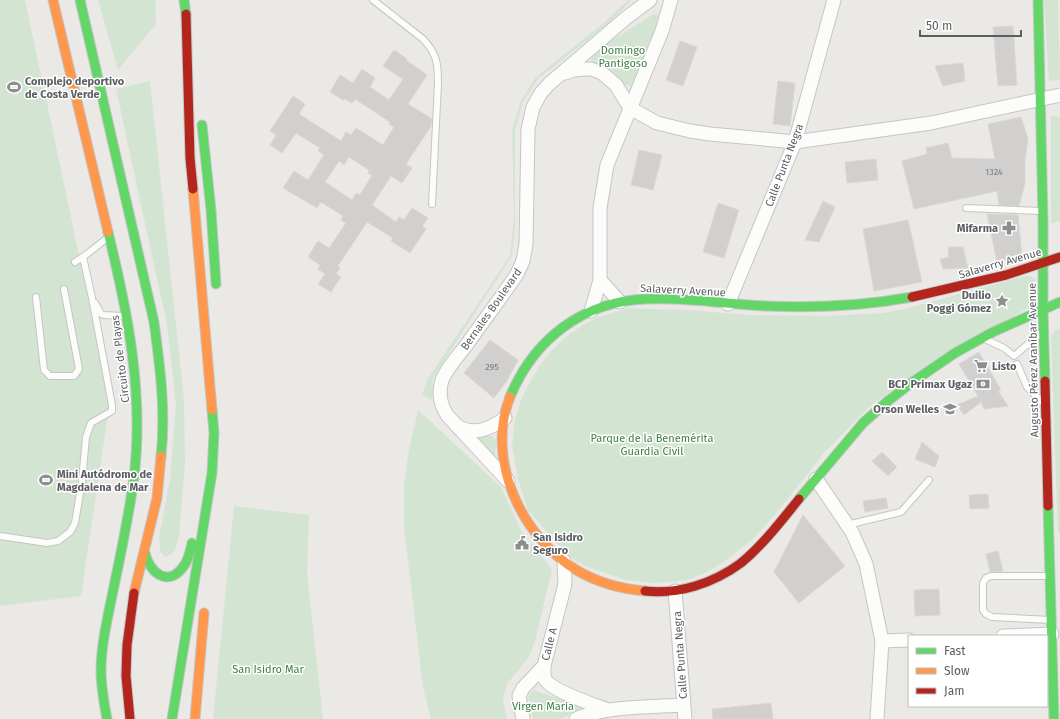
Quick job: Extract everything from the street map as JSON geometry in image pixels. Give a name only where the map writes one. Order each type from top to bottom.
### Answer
[{"type":"main road","name":"Circuito de Playas","points":[[53,0],[128,316],[137,394],[138,426],[136,460],[129,507],[103,642],[101,672],[103,700],[107,719]]},
{"type":"main road","points":[[80,0],[154,322],[161,373],[163,437],[157,498],[133,598],[127,645],[126,676],[130,719]]},
{"type":"main road","points":[[184,0],[198,89]]},
{"type":"main road","name":"Augusto Pérez Araníbar Avenue","points":[[1038,0],[1041,99],[1043,264],[1042,310],[1045,405],[1055,556],[1050,576],[1054,719]]},
{"type":"main road","points":[[172,719],[214,456],[214,433],[190,158],[186,14]]},
{"type":"main road","points":[[201,119],[211,210],[217,297]]},
{"type":"main road","points":[[185,212],[190,158]]},
{"type":"main road","name":"Salaverry Avenue","points":[[1060,257],[1043,264],[923,296],[864,304],[790,307],[658,299],[631,300],[591,311],[562,328],[542,346],[530,360],[514,386],[508,400],[502,433],[503,455],[508,482],[518,505],[531,526],[558,556],[593,579],[619,588],[646,592],[675,591],[710,581],[741,562],[767,537],[870,415],[918,377],[982,337],[1060,302]]},
{"type":"main road","points":[[145,553],[146,561],[149,567],[159,575],[171,576],[182,570],[186,563],[193,538],[199,499]]},
{"type":"main road","points":[[195,719],[204,607]]},
{"type":"street","name":"Bernales Boulevard","points":[[508,482],[449,418],[441,403],[440,394],[444,375],[517,274],[523,261],[526,244],[528,129],[530,114],[541,93],[626,18],[650,0]]},
{"type":"street","points":[[591,311],[600,280],[600,208],[607,165],[662,31],[671,0]]},
{"type":"street","name":"Calle Punta Negra","points":[[728,304],[795,142],[834,0]]},
{"type":"street","name":"Bernales Boulevard","points":[[560,75],[579,69],[597,71],[607,76],[616,85],[630,108]]},
{"type":"street","points":[[630,108],[646,118],[658,123],[690,131],[795,142],[931,123],[1060,95]]},
{"type":"street","points":[[600,280],[620,302]]},
{"type":"street","points":[[455,425],[464,429],[478,431],[488,428],[505,418]]},
{"type":"street","points":[[816,479],[847,525],[866,564],[882,641],[877,719]]},
{"type":"street","name":"Calle A","points":[[523,719],[519,696],[523,688],[544,666],[565,584],[564,560]]},
{"type":"street","name":"Calle A","points":[[565,584],[576,569]]},
{"type":"street","name":"Calle Punta Negra","points":[[675,591],[685,719]]},
{"type":"street","points":[[1028,635],[1052,634]]},
{"type":"street","points":[[882,641],[908,640]]},
{"type":"street","points":[[544,666],[545,679],[551,686],[608,710]]},
{"type":"street","points":[[576,719],[586,714],[608,710],[683,705]]},
{"type":"lane","points":[[373,0],[423,40],[436,56],[438,66],[438,83],[432,204]]},
{"type":"lane","points":[[966,208],[1042,211]]},
{"type":"lane","points":[[75,262],[109,236]]},
{"type":"lane","points":[[0,536],[47,543],[58,541],[64,537],[75,523],[83,475],[86,437],[91,423],[112,411],[92,298],[83,257]]},
{"type":"lane","points":[[36,297],[44,370],[50,376],[74,376],[79,369],[64,289]]},
{"type":"lane","points":[[92,298],[101,314],[128,316]]},
{"type":"lane","points":[[982,337],[1004,348],[1014,356],[1043,332]]},
{"type":"lane","points":[[1017,364],[1027,388],[1045,405]]},
{"type":"lane","points":[[847,525],[902,512],[929,480]]},
{"type":"lane","points":[[1050,576],[991,576],[986,578],[983,583],[983,610],[986,614],[992,617],[1051,620]]},
{"type":"green space","points":[[0,0],[25,0],[110,401],[81,596],[0,606]]},
{"type":"green space","points":[[98,0],[155,0],[156,24],[118,70]]},
{"type":"green space","points":[[628,0],[632,0],[606,25],[538,79],[523,102],[515,131],[515,226],[512,256],[433,378],[432,400],[422,395],[427,380],[510,256],[514,217],[512,130],[521,100],[536,77],[605,22]]},
{"type":"green space","points":[[1044,0],[1058,0],[1060,80],[1049,81]]},
{"type":"green space","name":"Domingo Pantigoso","points":[[654,14],[658,15],[660,18],[631,86],[624,84],[607,68],[592,61],[591,53]]},
{"type":"green space","points":[[150,81],[184,400],[185,462],[179,535],[177,546],[174,551],[169,556],[165,557],[160,551],[159,538],[170,480],[176,405],[167,325],[116,89]]},
{"type":"green space","points":[[1051,116],[1060,117],[1060,221],[1051,223]]},
{"type":"green space","name":"Parque de la Benemérita Guardia Civil","points":[[1025,276],[1030,276],[1035,279],[1037,302],[872,404],[824,453],[775,515],[753,539],[724,562],[705,573],[688,580],[655,583],[626,580],[596,570],[577,562],[559,546],[528,510],[518,479],[512,445],[515,420],[522,397],[538,368],[551,351],[567,336],[583,325],[599,317],[629,308],[687,310],[750,315],[827,316],[883,313],[909,308]]},
{"type":"green space","points":[[1060,329],[1060,534],[1058,532],[1051,337],[1054,331]]},
{"type":"green space","points":[[418,410],[501,487],[524,536],[552,570],[535,641],[529,657],[507,684],[503,700],[507,719],[431,719],[423,687],[404,527],[404,483],[409,449]]},
{"type":"green space","points":[[492,436],[496,440],[495,460],[474,437]]},
{"type":"green space","name":"San Isidro Mar","points":[[234,506],[309,515],[307,573],[323,719],[213,719]]},
{"type":"green space","name":"Virgen Maria","points":[[534,690],[584,708],[560,719],[533,719],[528,696]]},
{"type":"building","points":[[1013,26],[1017,85],[998,86],[993,27]]},
{"type":"building","points":[[680,41],[697,47],[683,86],[666,80]]},
{"type":"building","points":[[394,50],[427,75],[408,104],[432,119],[431,126],[406,164],[412,168],[402,183],[391,176],[372,205],[396,222],[399,217],[404,220],[412,208],[428,218],[422,226],[426,229],[410,253],[391,241],[393,238],[367,222],[338,266],[340,268],[336,274],[341,277],[331,292],[318,284],[325,274],[318,269],[320,265],[308,257],[318,241],[329,248],[346,223],[341,220],[343,216],[321,202],[317,208],[283,188],[294,171],[308,180],[324,155],[318,151],[320,148],[296,133],[282,153],[270,145],[276,135],[270,131],[293,96],[305,104],[299,114],[341,141],[346,132],[351,135],[356,128],[383,145],[394,127],[389,124],[390,122],[355,99],[352,103],[345,99],[343,100],[330,92],[340,75],[353,83],[362,69],[375,78],[370,87],[389,100],[403,79],[383,66]],"holes":[[[349,157],[369,170],[368,173],[372,175],[360,195],[356,193],[352,200],[325,182],[339,161],[344,165]]]},
{"type":"building","points":[[963,63],[965,81],[943,86],[935,66]]},
{"type":"building","points":[[778,81],[795,83],[790,126],[773,124]]},
{"type":"building","points":[[1021,117],[1028,139],[1025,159],[1025,183],[1019,206],[999,205],[997,191],[914,209],[902,161],[927,154],[926,148],[948,143],[952,158],[995,159],[988,124]]},
{"type":"building","points":[[639,150],[662,155],[653,190],[631,185]]},
{"type":"building","points":[[876,159],[878,180],[847,183],[845,162]]},
{"type":"building","points":[[823,201],[835,207],[819,242],[805,240]]},
{"type":"building","points":[[718,203],[739,210],[724,258],[703,252]]},
{"type":"building","points":[[987,214],[1018,215],[1022,256],[997,262]]},
{"type":"building","points":[[908,220],[922,282],[874,291],[863,229]]},
{"type":"building","points":[[948,247],[963,247],[968,268],[943,269],[940,259],[949,257]]},
{"type":"building","points":[[490,340],[518,360],[506,382],[494,398],[464,373]]},
{"type":"building","points":[[979,352],[1001,390],[998,391],[1008,406],[984,409],[981,402],[964,415],[957,405],[978,396],[959,364]]},
{"type":"building","points":[[922,442],[939,456],[935,467],[915,459]]},
{"type":"building","points":[[882,452],[897,467],[888,476],[872,461]]},
{"type":"building","points":[[988,494],[989,508],[970,509],[969,495]]},
{"type":"building","points":[[886,498],[888,508],[865,512],[863,501]]},
{"type":"building","points":[[803,515],[845,566],[799,603],[774,572]]},
{"type":"building","points":[[998,551],[1003,571],[990,572],[986,554]]},
{"type":"building","points":[[939,589],[940,615],[915,616],[914,590]]},
{"type":"building","points":[[771,703],[773,719],[713,719],[712,709]]},
{"type":"traffic: fast","points":[[80,0],[154,322],[163,406],[161,456]]},
{"type":"traffic: fast","points":[[184,0],[186,14]]},
{"type":"traffic: fast","points":[[1038,0],[1045,381]]},
{"type":"traffic: fast","points":[[202,125],[211,210],[216,284]]},
{"type":"traffic: fast","points":[[107,719],[101,671],[102,652],[106,624],[132,492],[137,446],[135,384],[128,323],[108,232]]},
{"type":"traffic: fast","points":[[510,397],[520,376],[547,341],[564,327],[582,316],[602,307],[624,301],[676,299],[765,306],[802,307],[838,306],[912,297]]},
{"type":"traffic: fast","points":[[799,499],[863,423],[914,381],[955,353],[993,332],[1060,302]]},
{"type":"traffic: fast","points":[[172,719],[212,473],[214,433],[212,410]]},
{"type":"traffic: fast","points":[[1048,506],[1054,719]]},
{"type":"traffic: fast","points":[[145,553],[147,560],[155,571],[165,577],[171,576],[177,573],[187,561],[192,543]]},
{"type":"traffic: slow","points":[[53,0],[108,232]]},
{"type":"traffic: slow","points":[[193,189],[212,410]]},
{"type":"traffic: slow","points":[[510,397],[503,421],[502,446],[506,471],[514,495],[525,518],[540,539],[558,557],[578,571],[610,585],[645,591]]},
{"type":"traffic: slow","points":[[134,593],[157,498],[161,456]]},
{"type":"traffic: slow","points":[[195,719],[204,613]]},
{"type":"traffic: jam","points":[[186,14],[190,158],[193,189]]},
{"type":"traffic: jam","points":[[912,297],[1006,275],[1060,257]]},
{"type":"traffic: jam","points":[[1045,381],[1048,506]]},
{"type":"traffic: jam","points":[[645,591],[657,592],[683,589],[707,582],[730,570],[741,563],[757,548],[799,499]]},
{"type":"traffic: jam","points":[[130,719],[126,676],[127,645],[134,593]]},
{"type":"place","name":"Complejo deportivo de Costa Verde","points":[[14,87]]},
{"type":"place","name":"Mifarma","points":[[1009,228]]},
{"type":"place","name":"Duilio Poggi Gómez","points":[[1002,301]]},
{"type":"place","name":"Listo","points":[[981,366]]},
{"type":"place","name":"BCP Primax Ugaz","points":[[983,384]]},
{"type":"place","name":"Orson Welles","points":[[950,409]]},
{"type":"place","name":"Mini Autódromo de Magdalena de Mar","points":[[46,480]]},
{"type":"place","name":"San Isidro Seguro","points":[[522,543]]}]
